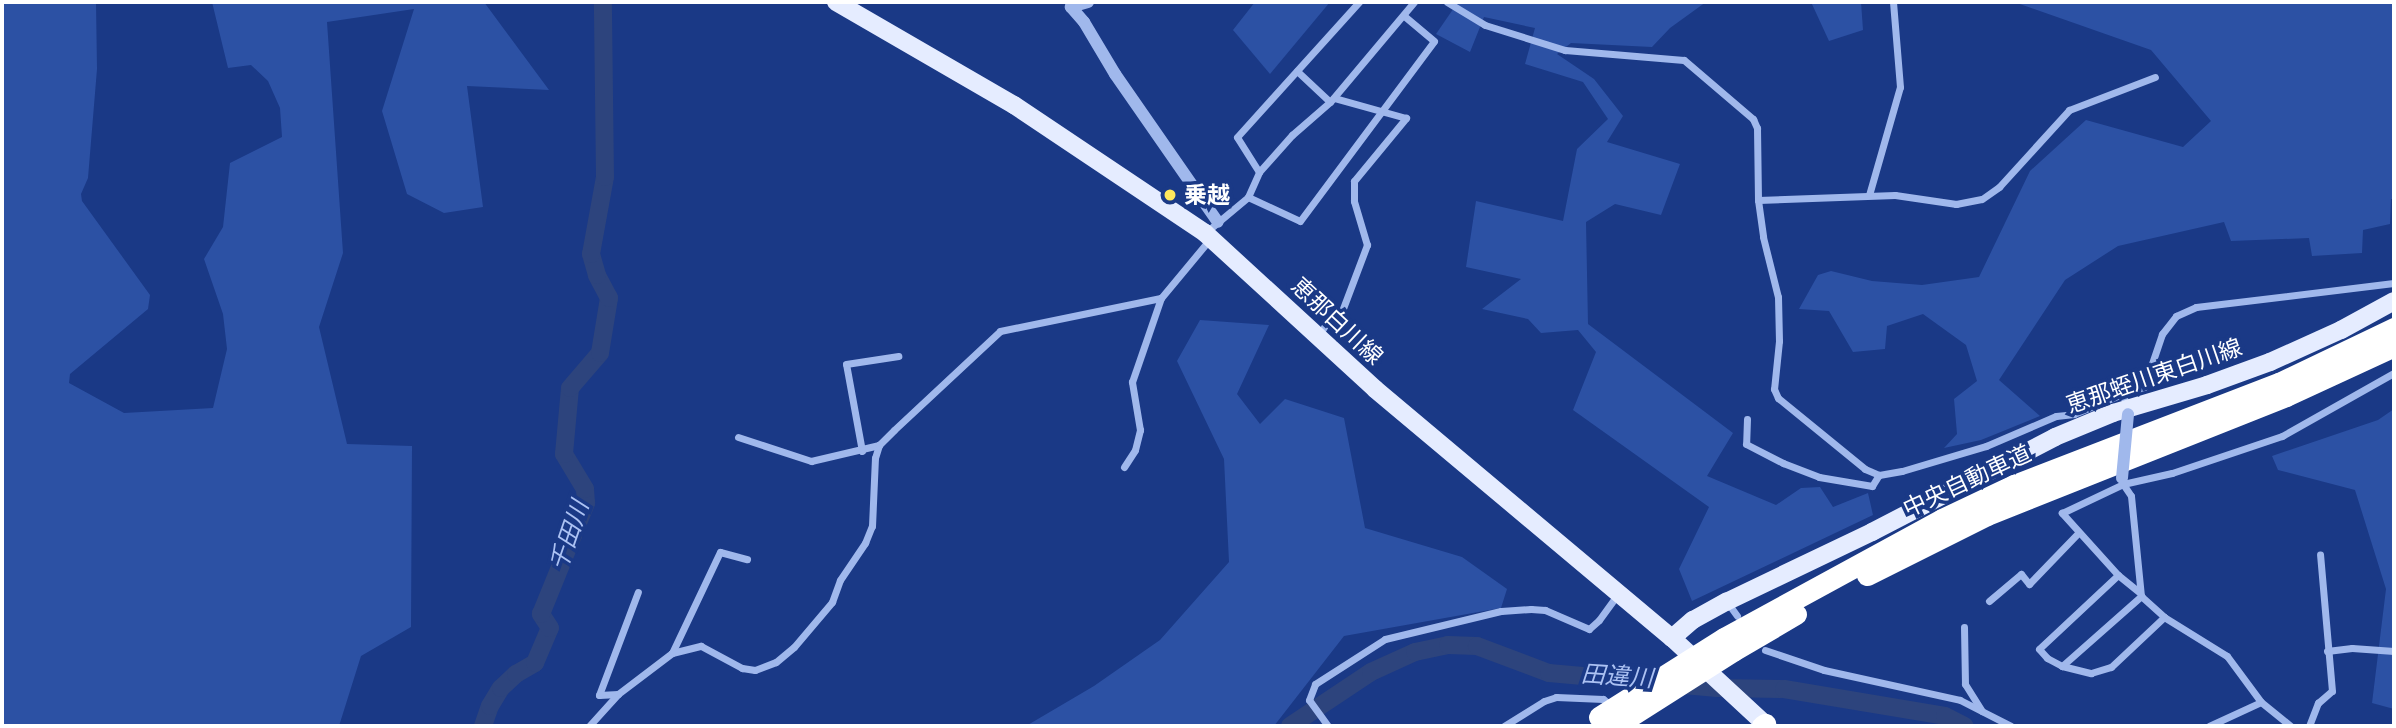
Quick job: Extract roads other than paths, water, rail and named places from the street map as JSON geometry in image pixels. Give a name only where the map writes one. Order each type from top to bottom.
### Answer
[{"type":"highway","name":"中央自動車道","points":[[1732,649],[1942,519],[2014,485],[2279,383],[2394,328]]},
{"type":"highway","name":"中央自動車道","points":[[1599,723],[1867,575],[1987,515],[2286,397],[2394,346]]},
{"type":"highway","points":[[1641,726],[1732,649]]},
{"type":"main road","name":"恵那白川線","points":[[836,2],[1014,105],[1211,231],[1375,389],[1672,638],[1764,726]]},
{"type":"main road","name":"恵那蛭川東白川線","points":[[1672,638],[1693,620],[1732,609],[1872,532],[2055,438],[2126,405],[2207,385],[2270,362],[2341,330],[2394,301]]},
{"type":"street","points":[[1069,4],[1088,2]]},
{"type":"street","points":[[1259,172],[1237,137],[1359,2]]},
{"type":"street","points":[[1124,467],[1135,450],[1140,430],[1132,382],[1161,298],[1211,231],[1248,197],[1259,172],[1292,135],[1332,100],[1414,2]]},
{"type":"street","points":[[1447,2],[1485,25],[1565,50],[1676,58],[1689,63],[1753,119],[1756,128],[1758,200],[1763,237],[1778,297],[1779,341],[1774,389],[1778,397],[1824,436],[1865,469],[1879,475],[1986,446],[2056,416],[2126,405],[2144,387],[2162,334],[2176,316],[2196,307],[2394,283]]},
{"type":"street","points":[[1869,195],[1900,87],[1893,2]]},
{"type":"street","points":[[1069,4],[1084,22],[1211,231]]},
{"type":"street","points":[[1248,197],[1300,221],[1434,41],[1403,15]]},
{"type":"street","points":[[1297,71],[1332,100],[1382,110],[1406,118],[1354,181],[1354,201],[1367,245],[1342,311],[1332,314],[1318,337]]},
{"type":"street","points":[[1758,200],[1895,195],[1956,204],[1982,199],[2000,187],[2057,120],[2069,110],[2155,77]]},
{"type":"street","points":[[738,437],[811,461],[862,451],[879,445],[1000,331],[1161,298]]},
{"type":"street","points":[[862,451],[846,364],[898,356]]},
{"type":"street","points":[[2291,726],[2261,702],[2227,656],[2164,617],[2118,575],[2062,513],[2123,481],[2172,473],[2282,436],[2369,390],[2394,373]]},
{"type":"street","points":[[2126,405],[2123,481],[2131,496],[2140,594]]},
{"type":"street","points":[[1747,419],[1746,443],[1783,463],[1819,477],[1872,486],[1879,475]]},
{"type":"street","points":[[589,726],[618,694],[672,653],[701,646],[742,668],[755,670],[776,662],[794,647],[832,602],[840,580],[870,534],[872,479],[879,445]]},
{"type":"street","points":[[1989,601],[2021,573],[2029,584],[2078,533]]},
{"type":"street","points":[[672,653],[720,552],[747,559]]},
{"type":"street","points":[[2309,726],[2318,703],[2332,691],[2326,652],[2320,555]]},
{"type":"street","points":[[2118,575],[2039,649],[2047,658],[2062,666],[2091,673],[2110,667],[2164,617]]},
{"type":"street","points":[[618,694],[599,695],[638,593]]},
{"type":"street","points":[[1328,726],[1309,700],[1314,684],[1384,639],[1501,611],[1531,609],[1545,610],[1589,629],[1618,593]]},
{"type":"street","points":[[2062,666],[2140,594]]},
{"type":"street","points":[[1964,627],[1965,684],[1983,712]]},
{"type":"street","points":[[2326,652],[2352,648],[2394,651]]},
{"type":"street","points":[[1765,650],[1824,670],[1960,700],[2011,726]]},
{"type":"street","points":[[1504,726],[1544,701],[1568,697],[1603,699],[1635,726]]},
{"type":"street","points":[[2209,726],[2261,702]]},
{"type":"waterway","name":"千田川","points":[[483,726],[490,706],[501,688],[516,674],[535,663],[550,628],[541,614],[586,503],[585,489],[564,454],[570,388],[600,353],[609,298],[597,275],[591,254],[605,177],[603,2]]},
{"type":"waterway","name":"田違川","points":[[1290,726],[1371,672],[1415,652],[1448,645],[1477,646],[1549,673],[1717,688],[1784,689],[1945,716],[1965,726]]},
{"type":"place","name":"乗越","points":[[1170,195]]}]
